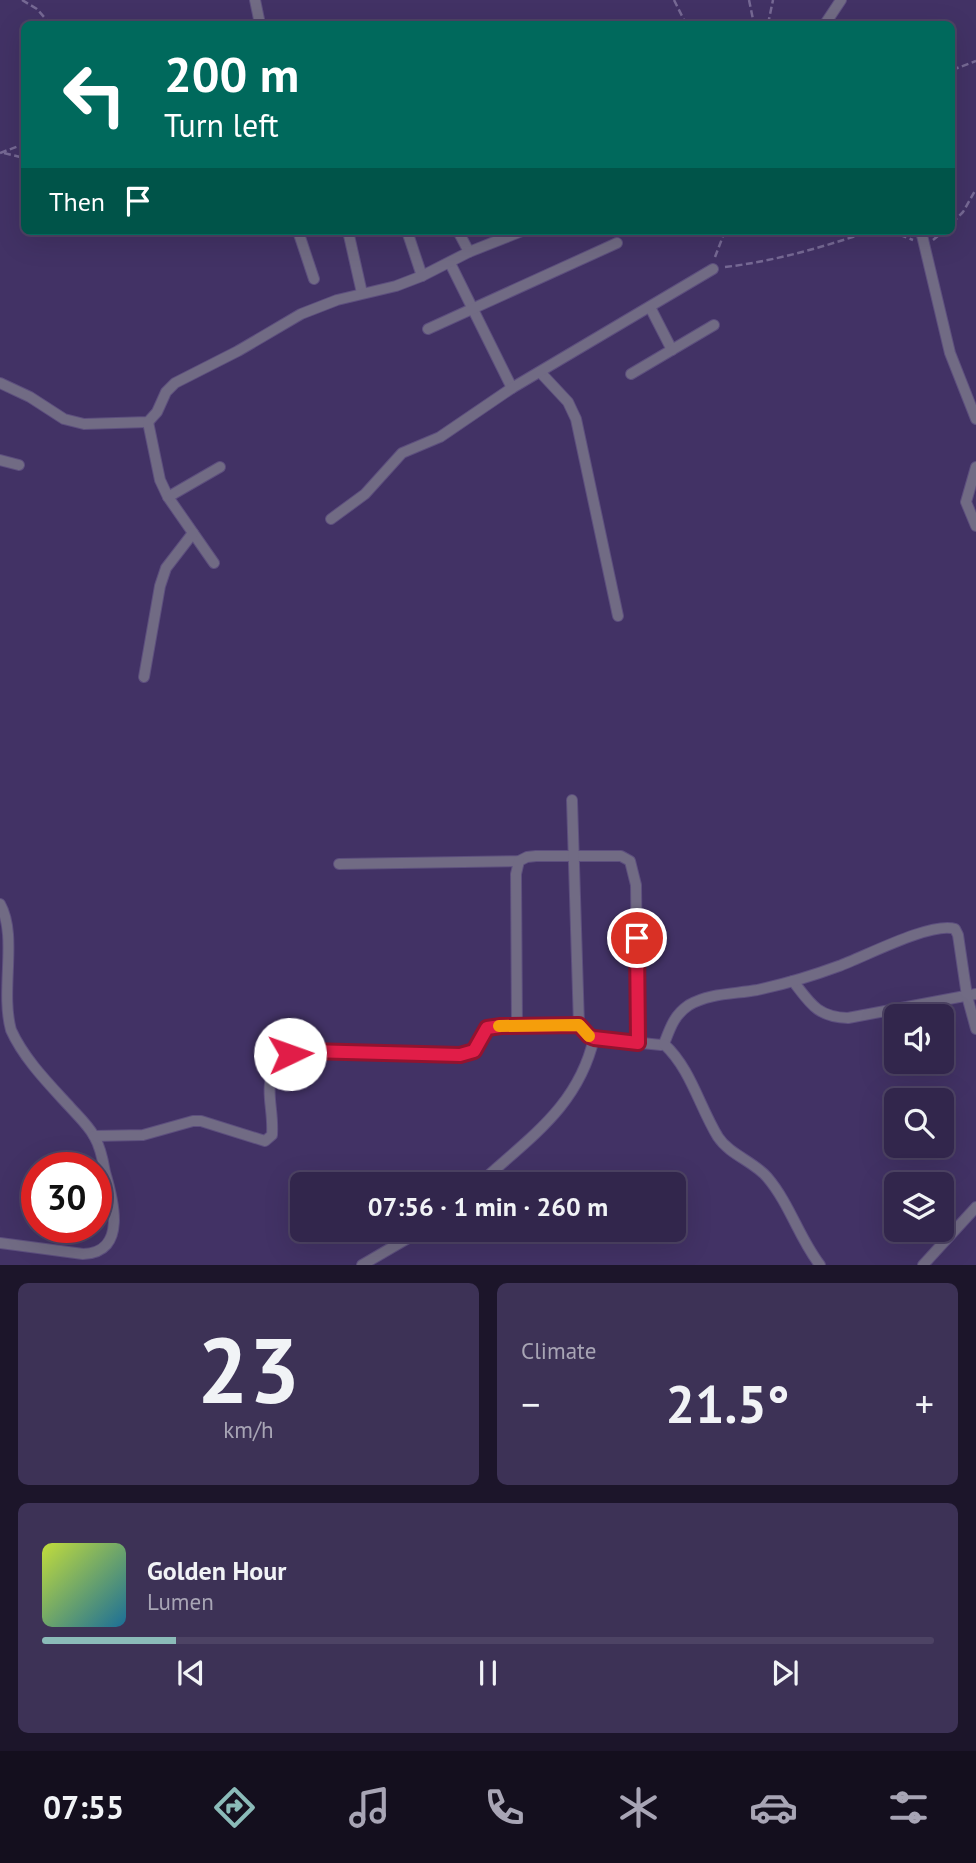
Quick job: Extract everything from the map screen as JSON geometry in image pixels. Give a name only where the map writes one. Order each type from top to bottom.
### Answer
[{"type":"street","points":[[256,0],[260,21]]},
{"type":"street","points":[[827,21],[841,0]]},
{"type":"street","points":[[299,235],[314,279]]},
{"type":"street","points":[[349,235],[362,293]]},
{"type":"street","points":[[408,235],[422,276]]},
{"type":"street","points":[[460,235],[469,252]]},
{"type":"street","points":[[0,383],[30,397],[64,419],[85,424],[148,422],[157,412],[166,392],[176,383],[301,314],[362,293],[396,286],[512,235]]},
{"type":"street","points":[[921,235],[950,353],[976,418]]},
{"type":"street","points":[[428,329],[617,243]]},
{"type":"street","points":[[450,264],[512,388]]},
{"type":"street","points":[[331,519],[365,494],[402,453],[440,437],[512,388],[713,269]]},
{"type":"street","points":[[650,307],[672,350]]},
{"type":"street","points":[[631,374],[715,325]]},
{"type":"street","points":[[541,372],[568,402],[576,419],[618,616]]},
{"type":"street","points":[[148,422],[160,480],[168,497],[214,563]]},
{"type":"street","points":[[0,460],[19,465]]},
{"type":"street","points":[[168,497],[220,467]]},
{"type":"street","points":[[976,467],[966,502],[976,526]]},
{"type":"street","points":[[144,677],[160,586],[166,568],[193,533]]},
{"type":"street","points":[[572,800],[579,1025],[594,1038],[664,1044],[681,1062],[719,1138],[729,1149],[757,1166],[768,1179],[792,1214],[808,1250],[820,1265]]},
{"type":"street","points":[[339,864],[519,861],[527,857],[621,856],[630,862],[636,885],[638,1043]]},
{"type":"street","points":[[517,1026],[516,874],[519,861]]},
{"type":"street","points":[[0,904],[7,926],[4,1002],[11,1031],[43,1077],[94,1136],[114,1204],[112,1235],[98,1259],[74,1252],[0,1243]]},
{"type":"street","points":[[664,1044],[673,1021],[695,1002],[793,981],[872,954],[906,938],[943,927],[955,929],[958,935],[972,995],[976,1029]]},
{"type":"street","points":[[793,981],[818,1011],[837,1018],[972,995]]},
{"type":"street","points":[[94,1136],[143,1135],[186,1121],[201,1121],[265,1140],[272,1135],[268,1093],[271,1073],[278,1058],[308,1051],[460,1055],[474,1051],[487,1028],[579,1025]]},
{"type":"street","points":[[493,1172],[550,1121],[571,1096],[590,1055],[594,1038]]},
{"type":"street","points":[[923,1265],[976,1207]]},
{"type":"street","points":[[362,1265],[401,1242]]},
{"type":"street","points":[[71,1265],[74,1252]]},
{"type":"path","points":[[22,0],[37,9],[47,21]]},
{"type":"path","points":[[674,0],[684,21]]},
{"type":"path","points":[[749,0],[753,21]]},
{"type":"path","points":[[769,21],[774,0]]},
{"type":"path","points":[[955,68],[976,61]]},
{"type":"path","points":[[2,153],[21,145]]},
{"type":"path","points":[[2,153],[21,157]]},
{"type":"path","points":[[955,220],[963,212],[976,189]]},
{"type":"path","points":[[724,235],[713,269],[784,258],[860,235]]},
{"type":"slow traffic","points":[[499,1026],[579,1025],[589,1036]]},
{"type":"route","points":[[290,1054],[308,1051],[460,1055],[474,1051],[487,1028],[501,1026],[579,1025],[594,1038],[638,1043],[637,938]]}]
